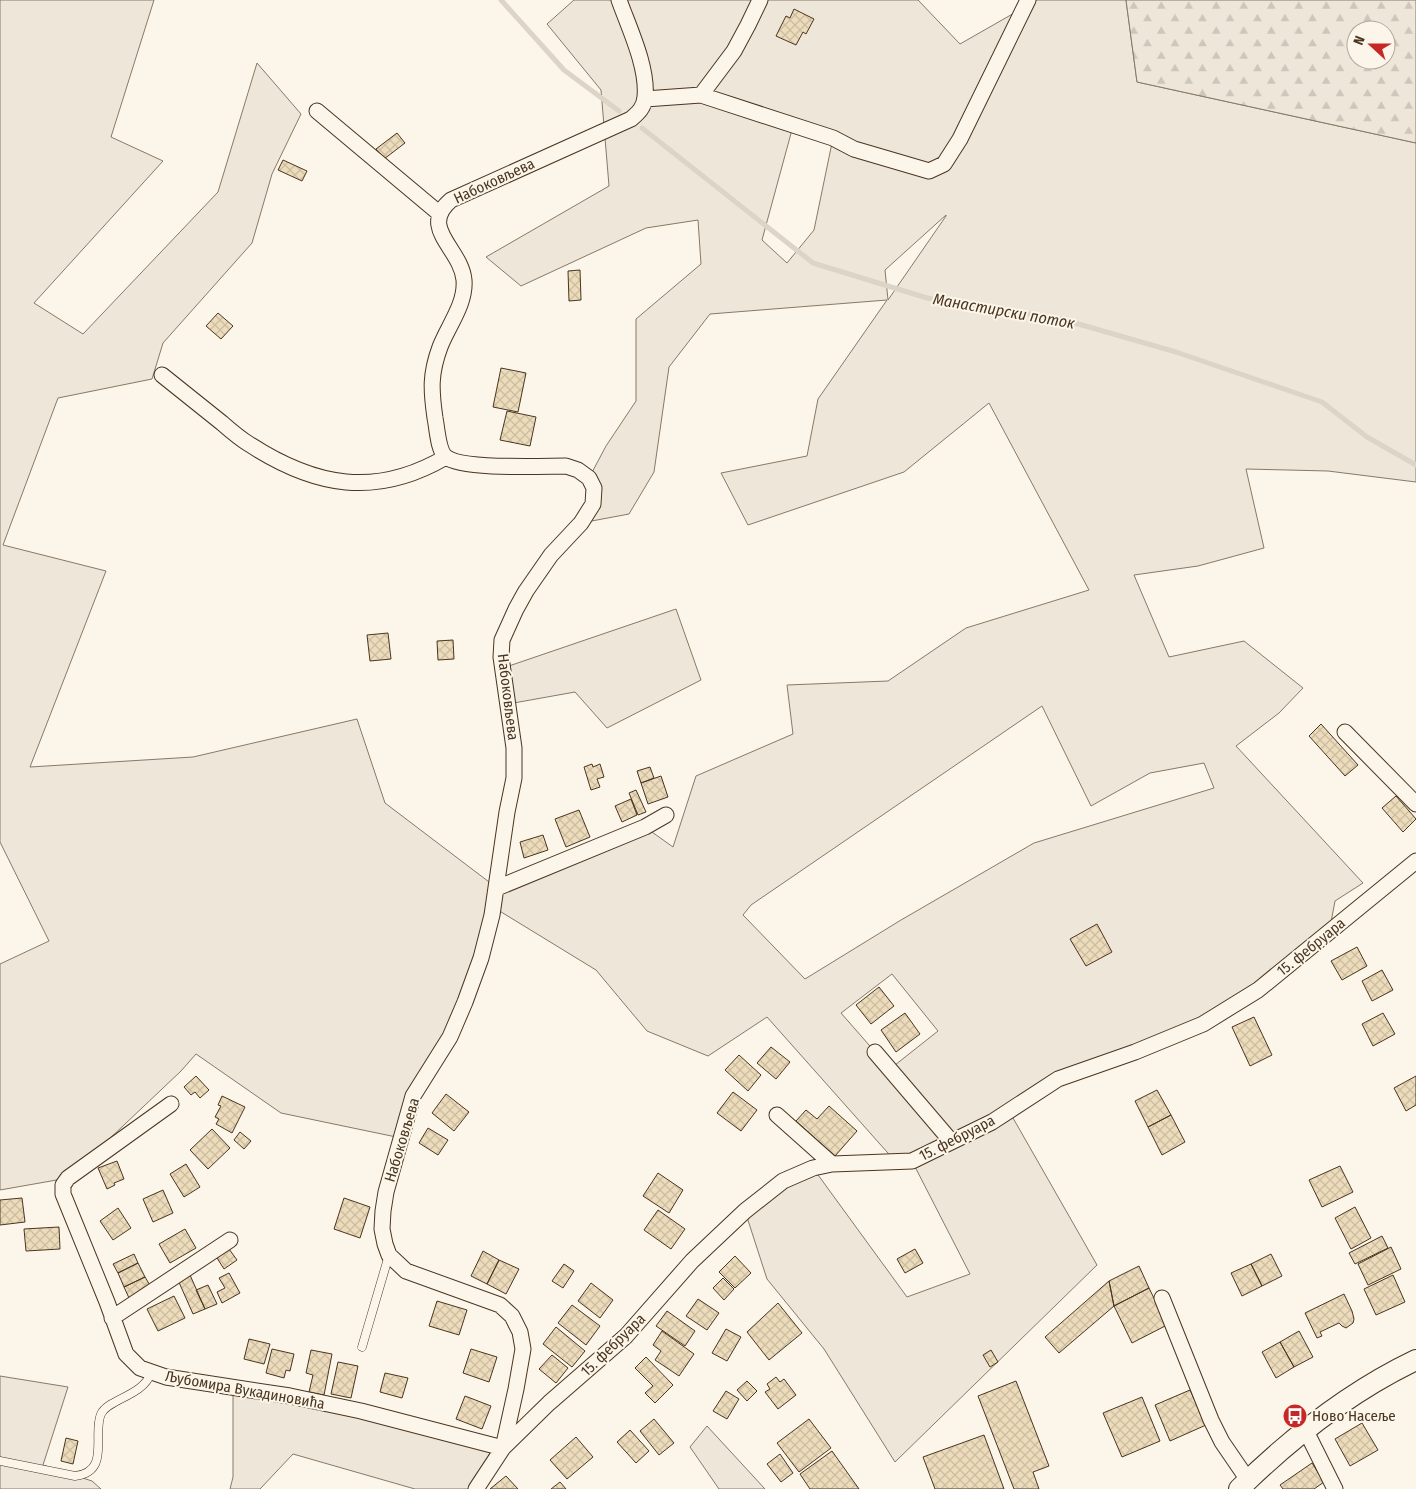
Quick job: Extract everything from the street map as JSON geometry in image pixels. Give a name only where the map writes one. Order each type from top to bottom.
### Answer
[{"type":"main road","points":[[1244,1485],[1305,1429],[1354,1394],[1416,1360]]},
{"type":"street","points":[[619,0],[644,76],[645,99],[701,95],[833,138],[854,149],[929,171],[944,164],[960,139],[1028,0]]},
{"type":"street","points":[[701,95],[734,51],[760,0]]},
{"type":"street","name":"Набоковљева","points":[[389,1255],[382,1229],[383,1211],[398,1145],[414,1096],[450,1037],[465,1002],[481,958],[497,888],[503,839],[514,778],[514,748],[502,657],[502,640],[526,591],[551,555],[581,523],[593,504],[594,488],[589,478],[578,470],[566,466],[480,465],[446,457],[440,445],[432,398],[433,369],[441,345],[461,301],[464,280],[457,259],[440,232],[438,220],[442,209],[451,200],[631,119],[640,111],[645,99]]},
{"type":"street","points":[[317,111],[440,214]]},
{"type":"street","points":[[162,375],[248,444],[301,472],[334,481],[367,483],[426,469],[446,457]]},
{"type":"street","points":[[1345,732],[1416,804]]},
{"type":"street","points":[[497,888],[645,826],[666,815]]},
{"type":"street","name":"15. фебруара","points":[[503,1448],[549,1403],[626,1336],[692,1261],[745,1211],[783,1181],[813,1168],[832,1164],[912,1161],[992,1122],[1058,1079],[1135,1052],[1203,1024],[1258,990],[1416,861]]},
{"type":"street","points":[[875,1052],[951,1141]]},
{"type":"street","name":"Љубомира Вукадиновића","points":[[171,1104],[68,1178],[63,1185],[63,1194],[108,1302],[126,1354],[140,1368],[166,1377],[290,1396],[361,1411],[503,1448]]},
{"type":"street","points":[[777,1115],[832,1164]]},
{"type":"street","points":[[112,1318],[230,1240]]},
{"type":"street","points":[[389,1255],[406,1272],[500,1305],[512,1316],[520,1332],[523,1350],[503,1448],[476,1489]]},
{"type":"street","points":[[1162,1298],[1211,1420],[1244,1485]]},
{"type":"street","points":[[1305,1429],[1335,1489]]},
{"type":"lane","points":[[362,1347],[389,1255]]},
{"type":"lane","points":[[0,1461],[75,1476],[84,1473],[94,1465],[98,1457],[99,1421],[104,1409],[146,1384],[151,1373]]},
{"type":"green space","points":[[0,0],[154,0],[111,137],[163,161],[34,303],[83,334],[218,192],[257,63],[301,114],[272,174],[252,243],[163,343],[152,379],[58,398],[3,545],[106,571],[30,767],[193,757],[357,719],[385,803],[497,888],[645,827],[673,847],[696,776],[793,734],[787,685],[888,681],[966,628],[1089,590],[989,403],[904,472],[748,525],[721,473],[807,456],[818,399],[887,300],[710,314],[669,367],[654,472],[629,514],[581,523],[593,504],[589,478],[606,446],[636,401],[636,319],[701,264],[698,220],[646,228],[521,286],[486,257],[609,186],[601,90],[547,24],[574,0],[918,0],[960,44],[1037,0],[1126,0],[1137,82],[1416,143],[1416,482],[1328,471],[1246,469],[1264,548],[1198,566],[1134,575],[1169,657],[1244,641],[1303,688],[1279,713],[1236,746],[1363,883],[1335,901],[1329,933],[1203,1024],[1101,1064],[1009,1111],[1097,1265],[895,1462],[824,1349],[767,1279],[745,1211],[813,1168],[907,1297],[970,1274],[912,1161],[895,1161],[767,1017],[708,1056],[647,1031],[596,970],[493,907],[481,958],[401,1138],[281,1113],[196,1054],[181,1071],[68,1178],[0,1190],[0,964],[49,941],[0,842]],"holes":[[[793,126],[833,138],[814,230],[787,263],[762,240]],[[946,215],[888,300],[885,270]],[[1042,706],[1091,806],[1150,773],[1204,763],[1214,788],[1034,843],[901,920],[805,979],[743,915],[751,905]],[[892,974],[938,1031],[890,1069],[841,1013]]]},
{"type":"green space","points":[[1126,0],[1416,0],[1416,143],[1137,82]]},
{"type":"green space","points":[[676,609],[701,680],[607,728],[575,692],[508,704],[503,668]]},
{"type":"green space","points":[[0,1376],[68,1387],[43,1465],[92,1481],[101,1489],[0,1489]]},
{"type":"green space","points":[[233,1387],[503,1448],[476,1489],[415,1489],[293,1454],[260,1489],[230,1489],[233,1477]]},
{"type":"green space","points":[[707,1426],[765,1489],[719,1489],[690,1447]]},
{"type":"building","points":[[794,9],[814,19],[806,34],[803,32],[796,45],[776,36],[786,16],[790,18]]},
{"type":"building","points":[[397,133],[405,143],[384,159],[376,149]]},
{"type":"building","points":[[283,160],[307,171],[302,181],[278,170]]},
{"type":"building","points":[[580,270],[581,300],[569,301],[568,271]]},
{"type":"building","points":[[218,313],[233,326],[221,339],[206,326]]},
{"type":"building","points":[[501,368],[526,373],[518,412],[493,407]]},
{"type":"building","points":[[507,411],[536,417],[530,446],[500,440]]},
{"type":"building","points":[[388,633],[391,659],[370,661],[367,635]]},
{"type":"building","points":[[453,640],[454,659],[438,660],[437,641]]},
{"type":"building","points":[[1321,724],[1358,765],[1345,776],[1309,736]]},
{"type":"building","points":[[592,764],[593,767],[600,764],[604,777],[597,779],[600,787],[591,790],[584,767]]},
{"type":"building","points":[[650,767],[654,778],[641,783],[637,771]]},
{"type":"building","points":[[661,776],[668,797],[648,804],[641,783]]},
{"type":"building","points":[[636,790],[646,812],[638,815],[629,793]]},
{"type":"building","points":[[1396,796],[1416,819],[1403,832],[1382,808]]},
{"type":"building","points":[[631,799],[637,815],[622,822],[615,806]]},
{"type":"building","points":[[579,810],[590,837],[566,847],[555,819]]},
{"type":"building","points":[[543,835],[548,850],[524,858],[520,842]]},
{"type":"building","points":[[1097,924],[1112,952],[1086,966],[1070,939]]},
{"type":"building","points":[[1357,947],[1367,966],[1342,980],[1331,961]]},
{"type":"building","points":[[1382,970],[1393,990],[1372,1001],[1362,981]]},
{"type":"building","points":[[879,987],[894,1006],[871,1024],[856,1005]]},
{"type":"building","points":[[905,1013],[920,1034],[896,1052],[881,1030]]},
{"type":"building","points":[[1383,1013],[1395,1034],[1373,1046],[1362,1024]]},
{"type":"building","points":[[1254,1017],[1272,1055],[1250,1066],[1232,1027]]},
{"type":"building","points":[[771,1047],[790,1062],[776,1079],[757,1063]]},
{"type":"building","points":[[739,1055],[761,1075],[748,1091],[725,1070]]},
{"type":"building","points":[[196,1076],[209,1090],[200,1098],[195,1092],[191,1095],[184,1087]]},
{"type":"building","points":[[1416,1076],[1416,1105],[1406,1111],[1394,1088]]},
{"type":"building","points":[[1157,1090],[1171,1115],[1148,1127],[1135,1101]]},
{"type":"building","points":[[733,1092],[757,1110],[741,1131],[717,1113]]},
{"type":"building","points":[[446,1094],[469,1112],[454,1131],[432,1113]]},
{"type":"building","points":[[222,1096],[245,1107],[232,1133],[216,1124],[219,1119],[215,1117],[221,1106],[218,1105]]},
{"type":"building","points":[[829,1106],[857,1131],[835,1156],[796,1121],[806,1110],[817,1119]]},
{"type":"building","points":[[1171,1115],[1185,1142],[1162,1155],[1148,1127]]},
{"type":"building","points":[[428,1128],[448,1140],[438,1155],[419,1143]]},
{"type":"building","points":[[212,1129],[230,1148],[208,1169],[190,1150]]},
{"type":"building","points":[[240,1132],[251,1141],[244,1149],[234,1140]]},
{"type":"building","points":[[117,1161],[124,1179],[114,1183],[115,1185],[107,1189],[98,1168]]},
{"type":"building","points":[[186,1164],[200,1187],[184,1197],[170,1174]]},
{"type":"building","points":[[1340,1166],[1353,1192],[1322,1207],[1309,1180]]},
{"type":"building","points":[[658,1173],[683,1190],[669,1213],[643,1196]]},
{"type":"building","points":[[163,1190],[173,1213],[153,1222],[143,1199]]},
{"type":"building","points":[[22,1198],[25,1222],[0,1225],[0,1200]]},
{"type":"building","points":[[344,1198],[370,1207],[360,1238],[334,1229]]},
{"type":"building","points":[[1355,1207],[1371,1238],[1351,1249],[1335,1218]]},
{"type":"building","points":[[118,1208],[131,1228],[113,1240],[100,1221]]},
{"type":"building","points":[[658,1210],[685,1229],[671,1249],[644,1230]]},
{"type":"building","points":[[59,1227],[60,1249],[26,1251],[24,1229]]},
{"type":"building","points":[[185,1229],[196,1248],[170,1263],[159,1244]]},
{"type":"building","points":[[1382,1236],[1388,1248],[1355,1264],[1349,1253]]},
{"type":"building","points":[[1391,1247],[1401,1269],[1368,1285],[1358,1264]]},
{"type":"building","points":[[229,1249],[237,1260],[224,1269],[217,1258]]},
{"type":"building","points":[[915,1249],[923,1263],[905,1273],[897,1259]]},
{"type":"building","points":[[483,1251],[499,1260],[487,1284],[471,1276]]},
{"type":"building","points":[[134,1254],[138,1263],[118,1273],[113,1264]]},
{"type":"building","points":[[1271,1254],[1282,1276],[1262,1286],[1251,1264]]},
{"type":"building","points":[[735,1256],[751,1273],[735,1288],[719,1272]]},
{"type":"building","points":[[499,1260],[519,1269],[506,1294],[487,1284]]},
{"type":"building","points":[[138,1263],[145,1277],[124,1287],[118,1273]]},
{"type":"building","points":[[564,1264],[574,1271],[563,1288],[552,1281]]},
{"type":"building","points":[[1251,1264],[1262,1286],[1242,1296],[1231,1273]]},
{"type":"building","points":[[1139,1266],[1149,1288],[1114,1306],[1109,1281]]},
{"type":"building","points":[[229,1273],[240,1293],[222,1303],[217,1292],[225,1288],[219,1278]]},
{"type":"building","points":[[190,1275],[205,1309],[193,1314],[178,1280]]},
{"type":"building","points":[[1393,1275],[1405,1302],[1376,1315],[1364,1289]]},
{"type":"building","points":[[145,1277],[151,1287],[129,1298],[124,1287]]},
{"type":"building","points":[[723,1278],[734,1289],[724,1300],[713,1288]]},
{"type":"building","points":[[1109,1281],[1114,1306],[1059,1353],[1045,1337]]},
{"type":"building","points":[[591,1283],[613,1300],[600,1318],[578,1301]]},
{"type":"building","points":[[208,1285],[217,1304],[205,1309],[196,1290]]},
{"type":"building","points":[[1149,1288],[1167,1325],[1132,1343],[1114,1306]]},
{"type":"building","points":[[1344,1294],[1352,1311],[1353,1323],[1346,1328],[1339,1323],[1320,1332],[1322,1336],[1317,1338],[1305,1313]]},
{"type":"building","points":[[174,1296],[185,1318],[158,1331],[147,1309]]},
{"type":"building","points":[[698,1299],[719,1313],[707,1330],[686,1316]]},
{"type":"building","points":[[437,1301],[467,1310],[459,1335],[429,1326]]},
{"type":"building","points":[[778,1303],[802,1333],[769,1360],[747,1332]]},
{"type":"building","points":[[572,1305],[600,1326],[586,1345],[558,1323]]},
{"type":"building","points":[[667,1311],[695,1331],[685,1346],[656,1326]]},
{"type":"building","points":[[556,1327],[585,1351],[572,1367],[543,1344]]},
{"type":"building","points":[[726,1329],[741,1337],[727,1361],[712,1353]]},
{"type":"building","points":[[662,1331],[694,1354],[679,1376],[655,1360],[661,1351],[653,1345]]},
{"type":"building","points":[[1299,1331],[1313,1357],[1294,1367],[1280,1342]]},
{"type":"building","points":[[249,1339],[270,1344],[264,1364],[244,1359]]},
{"type":"building","points":[[1280,1342],[1294,1367],[1276,1378],[1262,1352]]},
{"type":"building","points":[[272,1349],[294,1354],[290,1371],[286,1370],[284,1378],[266,1373]]},
{"type":"building","points":[[471,1349],[497,1357],[489,1382],[463,1373]]},
{"type":"building","points":[[311,1350],[332,1354],[324,1395],[309,1392],[313,1375],[306,1373]]},
{"type":"building","points":[[991,1350],[998,1362],[990,1367],[983,1355]]},
{"type":"building","points":[[552,1355],[568,1368],[556,1383],[539,1369]]},
{"type":"building","points":[[646,1357],[673,1385],[655,1403],[645,1393],[653,1386],[635,1368]]},
{"type":"building","points":[[338,1362],[358,1366],[351,1398],[331,1394]]},
{"type":"building","points":[[385,1373],[408,1378],[402,1398],[380,1392]]},
{"type":"building","points":[[776,1377],[780,1382],[784,1379],[796,1395],[778,1409],[765,1392],[770,1389],[767,1384]]},
{"type":"building","points":[[747,1381],[757,1391],[747,1401],[737,1390]]},
{"type":"building","points":[[1016,1381],[1049,1466],[1033,1472],[1039,1489],[1014,1489],[978,1396]]},
{"type":"building","points":[[1190,1390],[1206,1425],[1170,1441],[1155,1405]]},
{"type":"building","points":[[726,1391],[739,1399],[727,1419],[713,1411]]},
{"type":"building","points":[[465,1396],[491,1406],[482,1429],[456,1419]]},
{"type":"building","points":[[1142,1397],[1160,1441],[1122,1457],[1103,1413]]},
{"type":"building","points":[[654,1419],[674,1443],[659,1455],[640,1431]]},
{"type":"building","points":[[809,1419],[831,1448],[799,1472],[777,1443]]},
{"type":"building","points":[[1362,1423],[1378,1450],[1350,1466],[1335,1439]]},
{"type":"building","points":[[630,1430],[649,1451],[636,1463],[617,1442]]},
{"type":"building","points":[[984,1435],[1004,1489],[935,1489],[923,1457]]},
{"type":"building","points":[[576,1437],[593,1457],[567,1479],[550,1460]]},
{"type":"building","points":[[66,1438],[78,1441],[73,1464],[61,1461]]},
{"type":"building","points":[[832,1451],[859,1489],[810,1489],[800,1474]]},
{"type":"building","points":[[780,1454],[793,1473],[781,1482],[767,1464]]},
{"type":"building","points":[[1312,1463],[1324,1482],[1314,1489],[1283,1489],[1280,1485]]},
{"type":"building","points":[[506,1476],[518,1489],[490,1489]]},
{"type":"building","points":[[560,1482],[566,1489],[551,1489]]},
{"type":"waterway","name":"Манастирски поток","points":[[501,0],[564,70],[619,111]]},
{"type":"waterway","name":"Манастирски поток","points":[[642,128],[813,263],[927,298],[1061,319],[1176,352],[1322,402],[1367,437],[1416,465]]},
{"type":"place","name":"Ново Насеље","points":[[1295,1416]]}]
